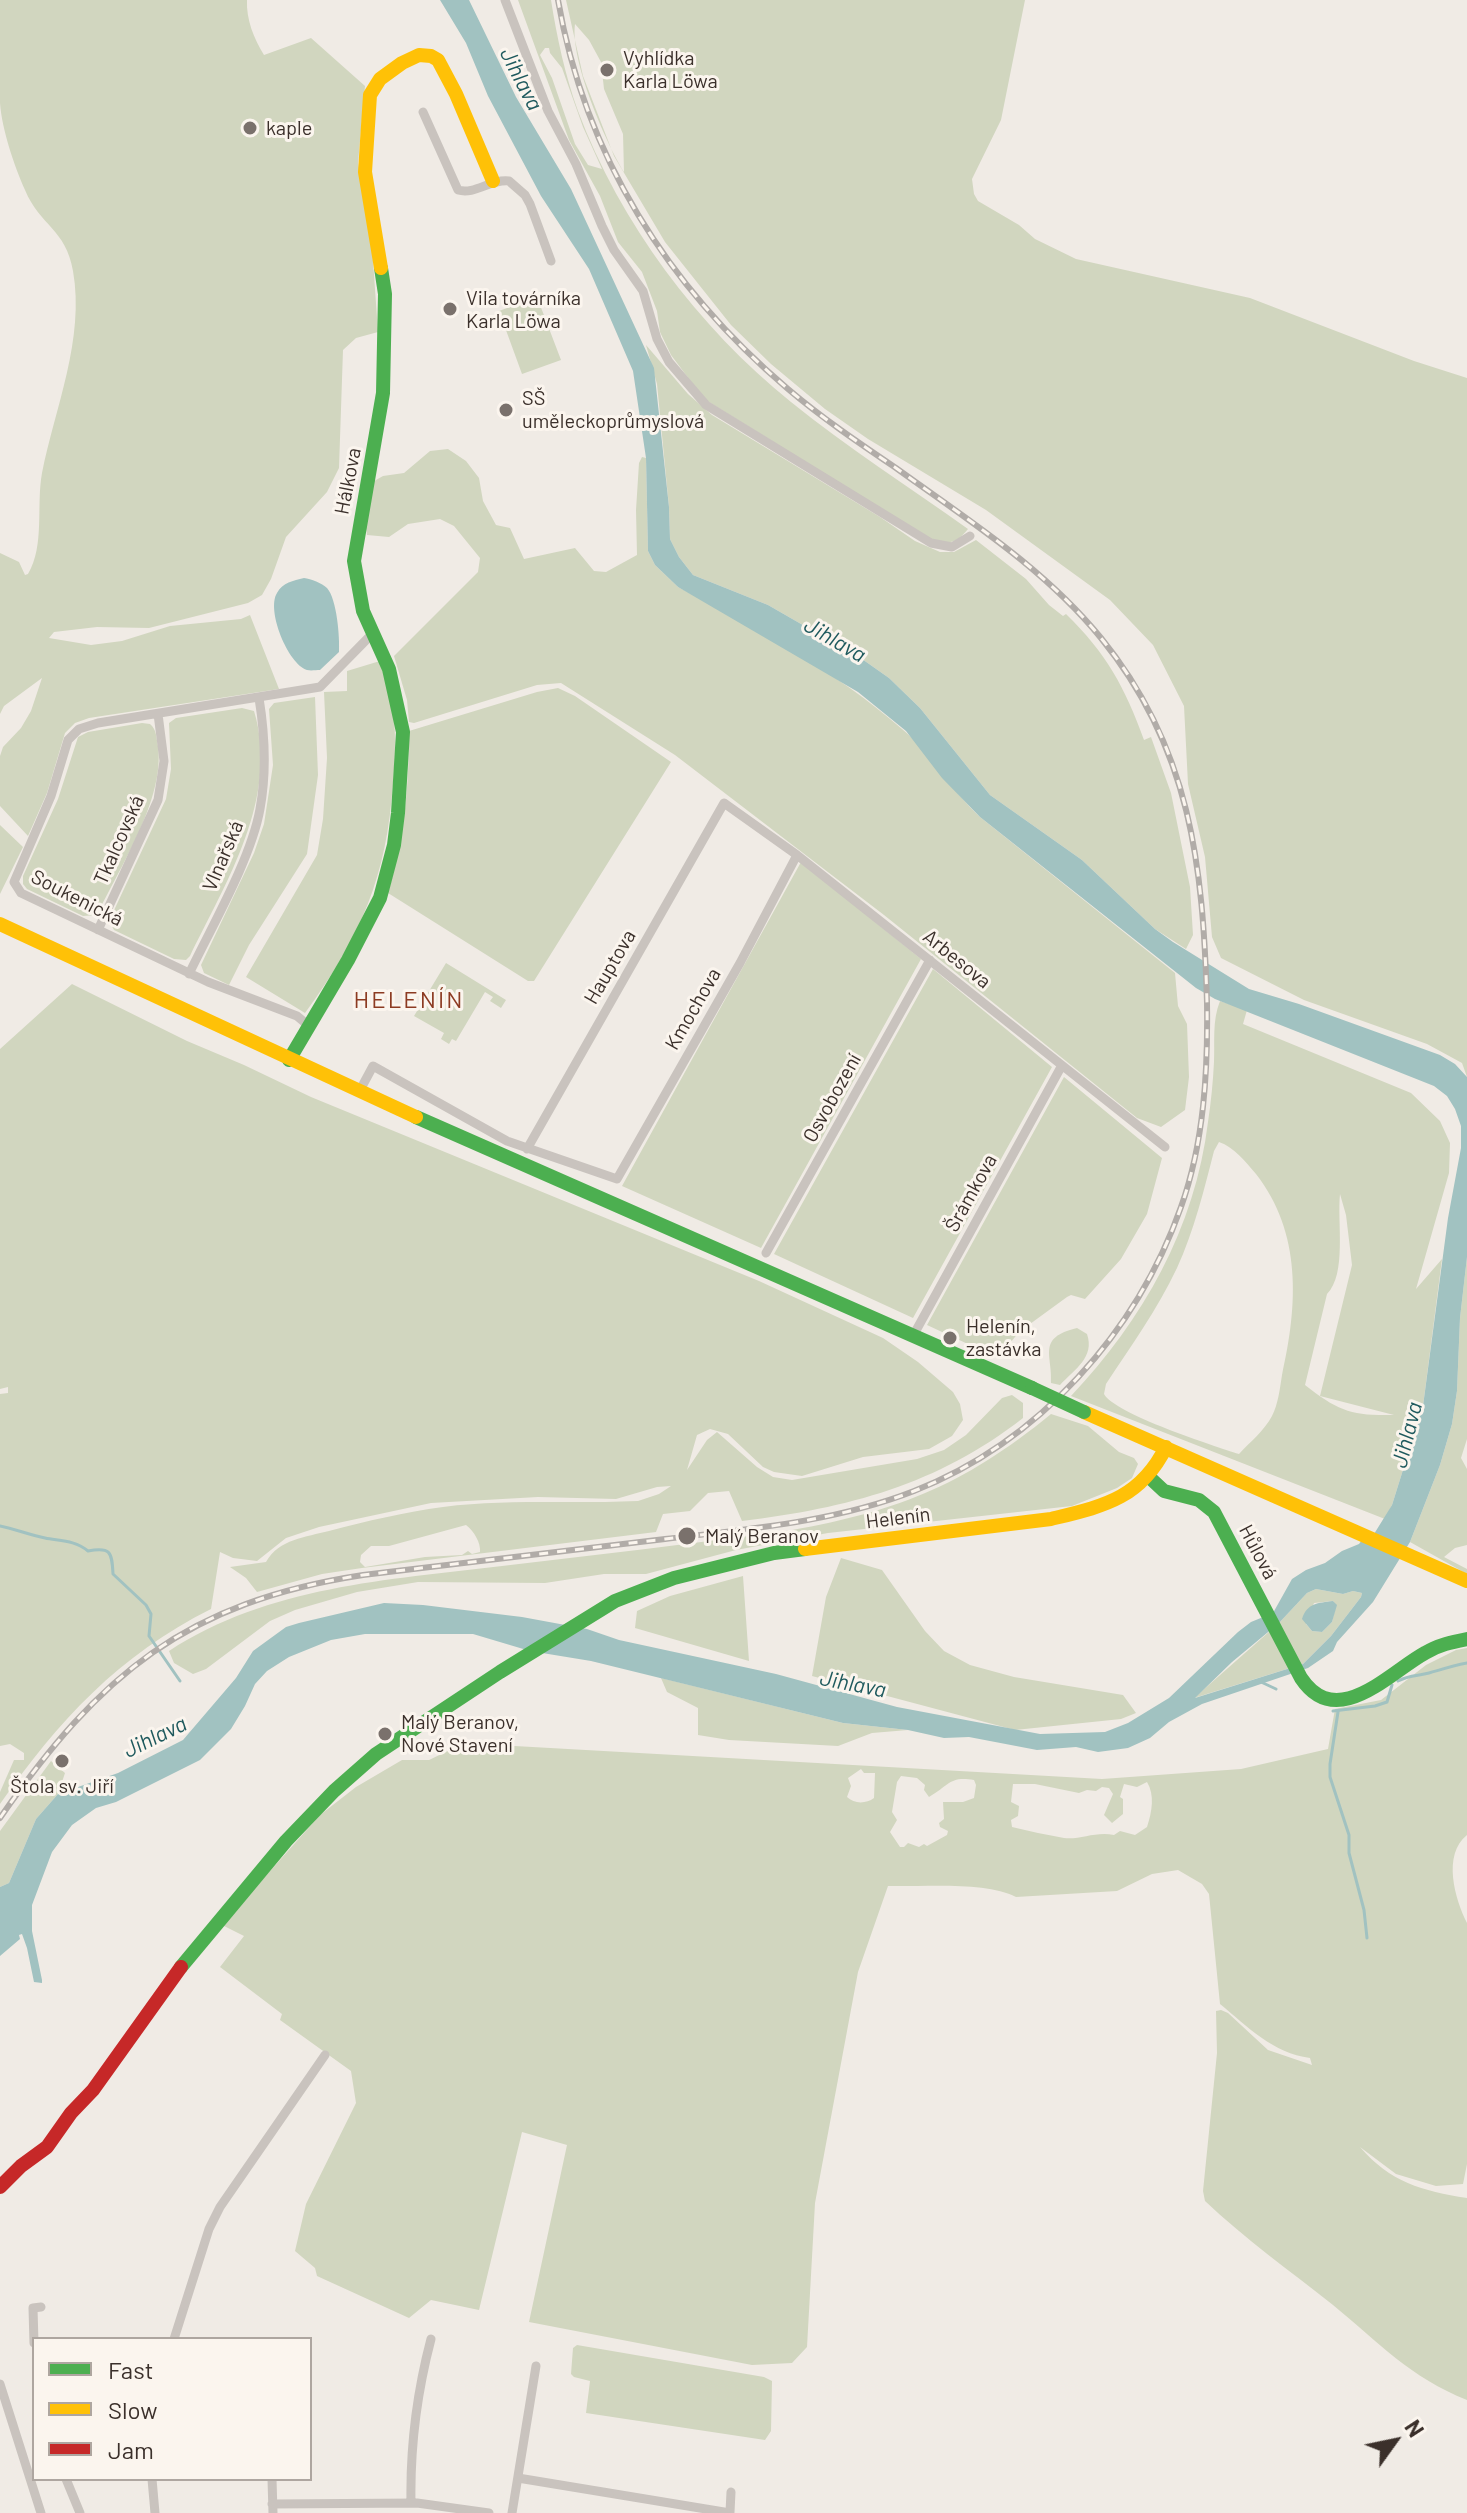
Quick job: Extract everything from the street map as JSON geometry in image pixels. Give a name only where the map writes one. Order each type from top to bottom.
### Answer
[{"type":"street","points":[[505,0],[548,111],[580,172],[602,226],[614,250],[643,291],[657,339],[686,384],[706,405],[931,543],[952,547],[970,536]]},
{"type":"street","name":"Hálkova","points":[[289,1060],[348,960],[380,898],[394,845],[402,774],[403,732],[389,669],[363,611],[354,561],[383,393],[385,294],[365,172],[370,95],[380,79],[419,55],[438,60],[493,181]]},
{"type":"street","points":[[423,112],[458,190],[468,192],[493,181],[509,181],[525,195],[551,261]]},
{"type":"street","name":"Soukenická","points":[[309,1026],[297,1016],[189,974],[21,893],[14,882],[51,796],[72,734],[98,723],[320,687],[373,633]]},
{"type":"street","name":"Vlnařská","points":[[189,974],[246,854],[257,823],[265,770],[259,698]]},
{"type":"street","name":"Tkalcovská","points":[[98,930],[158,800],[164,761],[158,714]]},
{"type":"street","name":"Arbesova","points":[[724,803],[797,855],[1165,1147]]},
{"type":"street","name":"Hauptova","points":[[527,1149],[724,803]]},
{"type":"street","name":"Kmochova","points":[[527,1149],[617,1179],[740,963],[797,855]]},
{"type":"street","points":[[0,924],[359,1092],[1467,1581]]},
{"type":"street","name":"Osvobození","points":[[766,1253],[930,960]]},
{"type":"street","points":[[359,1092],[373,1066],[507,1141],[527,1149]]},
{"type":"street","name":"Šrámkova","points":[[913,1336],[1061,1067]]},
{"type":"street","name":"Helenín","points":[[0,2187],[47,2147],[71,2113],[93,2090],[182,1966],[286,1841],[334,1791],[376,1754],[592,1614],[615,1601],[674,1578],[774,1553],[1074,1514],[1129,1492],[1149,1477],[1166,1447]]},
{"type":"street","name":"Hůlová","points":[[1149,1477],[1164,1491],[1207,1504],[1214,1512],[1301,1678],[1309,1690],[1320,1696],[1357,1698],[1377,1689],[1435,1647],[1467,1639]]},
{"type":"street","points":[[175,2337],[204,2242],[220,2207],[325,2055]]},
{"type":"street","points":[[34,2337],[33,2308],[41,2307]]},
{"type":"street","points":[[411,2503],[413,2438],[431,2339]]},
{"type":"street","points":[[512,2513],[536,2366]]},
{"type":"street","points":[[0,2384],[41,2513]]},
{"type":"street","points":[[518,2478],[730,2512],[731,2492]]},
{"type":"street","points":[[67,2481],[80,2513]]},
{"type":"street","points":[[152,2481],[155,2513]]},
{"type":"street","points":[[272,2481],[273,2509],[411,2503],[489,2513]]},
{"type":"green space","points":[[0,0],[247,0],[251,29],[264,55],[311,38],[365,86],[358,163],[372,246],[378,332],[356,338],[343,350],[339,468],[327,492],[286,537],[262,595],[248,603],[149,628],[97,627],[54,632],[49,638],[91,645],[122,641],[170,626],[241,619],[250,615],[279,689],[89,718],[75,723],[65,733],[47,793],[28,836],[0,806],[0,756],[3,747],[21,728],[31,711],[42,678],[4,706],[0,714],[0,553],[19,562],[25,575],[28,574],[37,551],[40,486],[72,348],[76,297],[70,257],[59,236],[31,202],[6,136],[0,103]]},
{"type":"green space","points":[[518,0],[551,0],[569,84],[595,153],[639,233],[694,306],[724,341],[791,402],[968,529],[964,534],[952,542],[932,540],[704,399],[671,355],[660,332],[657,311],[642,272],[618,242],[600,196],[569,140]],"holes":[[[545,48],[549,48],[562,68],[602,169],[588,165],[575,144],[552,78],[540,55]]]},
{"type":"green space","points":[[566,0],[1025,0],[1001,120],[972,179],[978,201],[1019,225],[1035,239],[1076,259],[1250,298],[1467,378],[1467,1077],[1462,1063],[1427,1044],[1304,1000],[1221,958],[1212,937],[1205,857],[1188,784],[1184,706],[1153,645],[1110,600],[986,510],[868,439],[825,409],[771,364],[731,325],[665,242],[614,156],[610,146],[624,172],[623,134],[604,89],[601,62],[589,40],[575,24],[575,41]]},
{"type":"green space","points":[[537,297],[561,360],[522,374],[499,311]]},
{"type":"green space","points":[[646,345],[688,394],[712,415],[915,541],[940,552],[954,552],[976,540],[1026,579],[1049,605],[1063,616],[1066,614],[1080,628],[1113,672],[1144,740],[1151,737],[1171,793],[1190,887],[1193,935],[1186,949],[1155,929],[1082,860],[990,795],[920,708],[889,678],[768,605],[693,575],[670,539],[657,384]]},
{"type":"green space","points":[[448,449],[466,461],[479,478],[483,501],[496,525],[510,528],[524,559],[575,548],[594,571],[606,572],[637,555],[639,463],[642,457],[646,458],[648,551],[655,565],[678,587],[794,651],[877,708],[913,739],[980,817],[1175,973],[1178,1006],[1187,1024],[1189,1077],[1185,1110],[1161,1127],[1137,1118],[884,915],[675,755],[561,683],[537,685],[409,722],[407,700],[394,656],[478,572],[480,558],[454,526],[440,519],[408,524],[389,537],[367,535],[362,500],[369,484],[383,476],[404,473],[430,451]]},
{"type":"green space","points":[[380,661],[395,731],[385,847],[368,904],[356,931],[305,1013],[246,977],[317,855],[327,758],[324,692],[347,691],[347,671]]},
{"type":"green space","points":[[558,688],[575,696],[671,762],[534,981],[528,981],[388,893],[404,813],[409,731]]},
{"type":"green space","points":[[315,697],[318,775],[307,854],[249,945],[229,985],[204,973],[201,965],[254,853],[264,824],[273,765],[269,709],[274,703]]},
{"type":"green space","points":[[242,708],[254,711],[260,743],[260,775],[255,807],[233,869],[190,956],[186,960],[174,959],[114,930],[109,921],[166,799],[171,769],[169,723],[176,718]]},
{"type":"green space","points":[[150,724],[154,729],[158,746],[155,788],[139,832],[97,915],[83,916],[27,889],[23,876],[58,799],[78,737],[88,732]]},
{"type":"green space","points":[[0,825],[23,847],[0,894]]},
{"type":"green space","points":[[801,862],[921,959],[761,1248],[622,1186]]},
{"type":"green space","points":[[446,963],[506,1000],[501,1008],[490,1001],[493,997],[485,992],[456,1041],[452,1039],[449,1044],[441,1039],[444,1033],[414,1016]]},
{"type":"green space","points":[[933,969],[1052,1067],[913,1318],[774,1254]]},
{"type":"green space","points":[[72,984],[311,1097],[759,1281],[883,1338],[953,1392],[960,1404],[963,1420],[952,1436],[929,1449],[863,1457],[802,1476],[763,1467],[728,1434],[710,1429],[697,1435],[687,1470],[707,1440],[717,1432],[757,1467],[773,1477],[792,1480],[917,1459],[944,1450],[966,1435],[1002,1398],[1012,1395],[1023,1403],[1023,1418],[958,1461],[924,1477],[855,1500],[781,1516],[742,1521],[729,1491],[708,1493],[690,1511],[663,1514],[656,1532],[322,1574],[257,1592],[246,1578],[230,1567],[266,1562],[278,1548],[302,1537],[443,1507],[492,1503],[638,1501],[671,1486],[616,1499],[538,1497],[431,1503],[319,1527],[286,1538],[257,1561],[233,1558],[220,1552],[211,1609],[147,1647],[93,1693],[44,1745],[0,1804],[0,1792],[14,1760],[24,1760],[24,1753],[10,1744],[0,1746],[0,1394],[8,1393],[8,1387],[0,1389],[0,1049]],"holes":[[[466,1525],[478,1541],[480,1552],[472,1554],[468,1551],[462,1555],[425,1557],[365,1567],[360,1562],[361,1555],[371,1546],[389,1546]]]},
{"type":"green space","points":[[1220,1001],[1247,1010],[1243,1024],[1411,1093],[1440,1121],[1450,1143],[1449,1173],[1416,1289],[1442,1259],[1423,1406],[1385,1519],[1071,1396],[1097,1367],[1143,1304],[1178,1235],[1191,1199],[1208,1122]],"holes":[[[1219,1142],[1244,1160],[1271,1197],[1282,1220],[1292,1270],[1291,1322],[1276,1407],[1265,1427],[1239,1454],[1145,1420],[1126,1411],[1104,1394],[1106,1384],[1177,1268],[1194,1225]],[[1340,1194],[1346,1215],[1352,1265],[1320,1396],[1394,1415],[1346,1410],[1327,1401],[1317,1394],[1305,1385],[1327,1294],[1337,1274]]]},
{"type":"green space","points":[[1064,1077],[1162,1158],[1147,1214],[1121,1259],[1085,1299],[1071,1295],[1067,1297],[1019,1332],[998,1358],[927,1325]]},
{"type":"green space","points":[[1467,1257],[1467,1439],[1461,1458],[1467,1469],[1467,1545],[1455,1548],[1444,1557],[1467,1569],[1467,1574],[1410,1542],[1440,1465],[1452,1424]]},
{"type":"green space","points":[[1077,1328],[1087,1334],[1086,1356],[1060,1385],[1051,1383],[1051,1342],[1064,1332]]},
{"type":"green space","points":[[1051,1414],[1088,1426],[1119,1452],[1134,1458],[1138,1464],[1132,1478],[1117,1488],[1072,1506],[828,1533],[736,1550],[646,1574],[604,1574],[545,1583],[418,1582],[357,1592],[295,1610],[270,1621],[206,1669],[193,1674],[174,1663],[169,1651],[207,1629],[247,1612],[330,1589],[781,1532],[858,1516],[892,1506],[956,1478],[987,1461]]},
{"type":"green space","points":[[841,1558],[882,1570],[925,1631],[944,1651],[970,1665],[1014,1677],[1123,1695],[1136,1713],[1121,1719],[1015,1730],[812,1676],[826,1597]]},
{"type":"green space","points":[[743,1576],[749,1661],[635,1628],[637,1611],[670,1596]]},
{"type":"green space","points":[[1316,1589],[1343,1594],[1353,1591],[1362,1593],[1331,1636],[1303,1664],[1194,1698],[1279,1623],[1307,1593]],"holes":[[[1333,1601],[1336,1605],[1332,1622],[1322,1632],[1312,1631],[1306,1624],[1314,1603]]]},
{"type":"green space","points":[[1467,1648],[1467,1835],[1459,1844],[1453,1865],[1455,1890],[1467,1923],[1467,2164],[1463,2184],[1436,2186],[1396,2174],[1360,2147],[1395,2177],[1421,2188],[1467,2198],[1467,2400],[1429,2381],[1396,2358],[1205,2201],[1203,2191],[1217,2053],[1216,2011],[1228,2013],[1268,2050],[1312,2065],[1310,2058],[1284,2051],[1262,2038],[1220,2004],[1209,1894],[1202,1884],[1178,1870],[1152,1874],[1117,1891],[1016,1897],[972,1887],[888,1886],[858,1972],[815,2203],[807,2347],[792,2363],[752,2365],[529,2322],[567,2145],[522,2132],[479,2310],[431,2300],[409,2318],[317,2276],[315,2268],[295,2251],[306,2204],[356,2103],[351,2071],[280,2020],[282,2014],[220,1967],[244,1936],[222,1925],[320,1815],[356,1787],[402,1760],[429,1760],[454,1748],[479,1744],[1102,1779],[1241,1769],[1328,1749],[1335,1709],[1381,1700],[1426,1665]],"holes":[[[861,1769],[864,1773],[875,1773],[874,1798],[860,1802],[847,1797],[851,1786],[848,1778]],[[901,1776],[917,1778],[925,1785],[924,1790],[929,1797],[954,1780],[974,1780],[976,1785],[974,1798],[963,1802],[943,1802],[944,1819],[939,1823],[948,1831],[947,1835],[927,1846],[908,1843],[900,1847],[890,1832],[897,1820],[892,1812],[897,1782]],[[1147,1782],[1152,1804],[1147,1827],[1135,1835],[1120,1831],[1114,1835],[1064,1838],[1012,1827],[1011,1820],[1018,1816],[1019,1806],[1011,1802],[1013,1784],[1035,1784],[1079,1793],[1109,1788],[1113,1794],[1104,1815],[1112,1823],[1123,1814],[1123,1799],[1120,1797],[1124,1784],[1137,1787]]]},
{"type":"green space","points":[[661,1678],[843,1723],[908,1730],[872,1733],[838,1746],[729,1740],[698,1735],[698,1708],[667,1692]]},
{"type":"green space","points":[[51,1761],[65,1773],[58,1794],[36,1819],[9,1883],[0,1887],[0,1831]]},
{"type":"green space","points":[[577,2345],[764,2377],[772,2381],[771,2431],[765,2440],[586,2413],[590,2381],[571,2374],[573,2348]]},
{"type":"water","points":[[440,0],[469,0],[516,97],[571,189],[654,368],[670,539],[693,575],[768,605],[889,678],[920,708],[990,795],[1082,860],[1173,942],[1249,989],[1440,1055],[1455,1064],[1467,1077],[1467,1257],[1452,1424],[1440,1465],[1410,1542],[1373,1602],[1337,1642],[1333,1651],[1308,1668],[1202,1704],[1169,1722],[1150,1738],[1128,1748],[1098,1752],[1076,1747],[1037,1750],[969,1737],[944,1738],[908,1730],[843,1723],[591,1661],[530,1651],[473,1634],[365,1634],[331,1640],[289,1657],[267,1671],[255,1684],[231,1729],[200,1760],[116,1802],[96,1808],[72,1825],[52,1852],[32,1905],[32,1931],[42,1983],[34,1982],[22,1934],[0,1956],[0,1887],[9,1883],[36,1819],[58,1794],[118,1773],[183,1740],[236,1678],[253,1651],[286,1627],[384,1603],[522,1617],[587,1629],[619,1640],[776,1674],[897,1707],[1040,1734],[1105,1732],[1128,1723],[1169,1698],[1238,1632],[1251,1622],[1273,1613],[1292,1579],[1359,1544],[1365,1536],[1374,1534],[1392,1505],[1423,1406],[1448,1218],[1461,1148],[1461,1126],[1447,1096],[1434,1086],[1215,999],[1196,988],[980,817],[942,778],[906,731],[858,692],[678,587],[655,565],[648,551],[646,458],[633,371],[589,269],[541,196],[488,96],[466,43]],"holes":[[[1316,1589],[1343,1594],[1353,1591],[1362,1593],[1331,1636],[1303,1664],[1195,1698],[1279,1623],[1307,1593]]]},
{"type":"water","points":[[304,578],[327,588],[337,619],[339,652],[320,670],[307,670],[293,658],[281,636],[274,611],[279,589]]},
{"type":"water","points":[[1333,1601],[1337,1605],[1332,1622],[1322,1632],[1312,1631],[1302,1619],[1307,1610],[1318,1603]]},
{"type":"waterway","points":[[0,1526],[73,1543],[88,1551],[108,1552],[113,1574],[146,1605],[151,1614],[149,1636],[180,1681]]},
{"type":"waterway","points":[[1398,1681],[1467,1663]]},
{"type":"waterway","points":[[1261,1682],[1276,1689]]},
{"type":"waterway","points":[[1333,1711],[1387,1702],[1392,1685]]},
{"type":"waterway","points":[[1338,1712],[1330,1777],[1349,1835],[1349,1853],[1364,1910],[1367,1938]]},
{"type":"railway","points":[[0,1818],[74,1723],[112,1685],[153,1653],[197,1626],[246,1604],[301,1587],[363,1575],[728,1532],[823,1517],[884,1502],[960,1470],[1002,1444],[1042,1413],[1078,1378],[1110,1339],[1162,1253],[1189,1183],[1200,1132],[1205,1081],[1205,953],[1195,857],[1186,811],[1173,766],[1155,723],[1131,680],[1101,638],[1055,589],[977,526],[801,400],[705,307],[638,215],[611,165],[588,112],[558,0]]},
{"type":"traffic: fast","points":[[289,1060],[348,960],[380,898],[394,845],[398,813],[403,732],[389,669],[363,611],[354,561],[383,393],[385,294],[381,268]]},
{"type":"traffic: fast","points":[[416,1117],[1032,1388]]},
{"type":"traffic: fast","points":[[1032,1388],[1084,1412]]},
{"type":"traffic: fast","points":[[1149,1477],[1164,1491],[1199,1500],[1214,1512],[1301,1678],[1315,1693],[1331,1700],[1347,1699],[1380,1683],[1430,1650],[1467,1639]]},
{"type":"traffic: fast","points":[[181,1967],[286,1841],[334,1791],[376,1754],[615,1601],[674,1578],[774,1553],[805,1549]]},
{"type":"traffic: slow","points":[[381,268],[365,172],[370,95],[380,79],[419,55],[438,60],[493,181]]},
{"type":"traffic: slow","points":[[0,924],[416,1117]]},
{"type":"traffic: slow","points":[[1084,1412],[1467,1581]]},
{"type":"traffic: slow","points":[[805,1549],[1051,1519],[1088,1510],[1119,1498],[1132,1489],[1145,1478],[1166,1447]]},
{"type":"traffic: jam","points":[[0,2187],[47,2147],[71,2113],[93,2090],[181,1967]]},
{"type":"place","name":"Vyhlídka Karla Löwa","points":[[607,70]]},
{"type":"place","name":"kaple","points":[[250,128]]},
{"type":"place","name":"Vila továrníka Karla Löwa","points":[[450,309]]},
{"type":"place","name":"SŠ uměleckoprůmyslová","points":[[506,410]]},
{"type":"place","name":"Helenín, zastávka","points":[[950,1338]]},
{"type":"place","name":"Malý Beranov","points":[[687,1536]]},
{"type":"place","name":"Malý Beranov, Nové Stavení","points":[[385,1734]]},
{"type":"place","name":"Štola sv. Jiří","points":[[62,1761]]},
{"type":"district","name":"HELENÍN","points":[[409,1000]]},
{"type":"water label","name":"Jihlava","points":[[521,79]]},
{"type":"water label","name":"Jihlava","points":[[835,640]]},
{"type":"water label","name":"Jihlava","points":[[1407,1435]]},
{"type":"water label","name":"Jihlava","points":[[853,1684]]},
{"type":"water label","name":"Jihlava","points":[[155,1737]]}]
